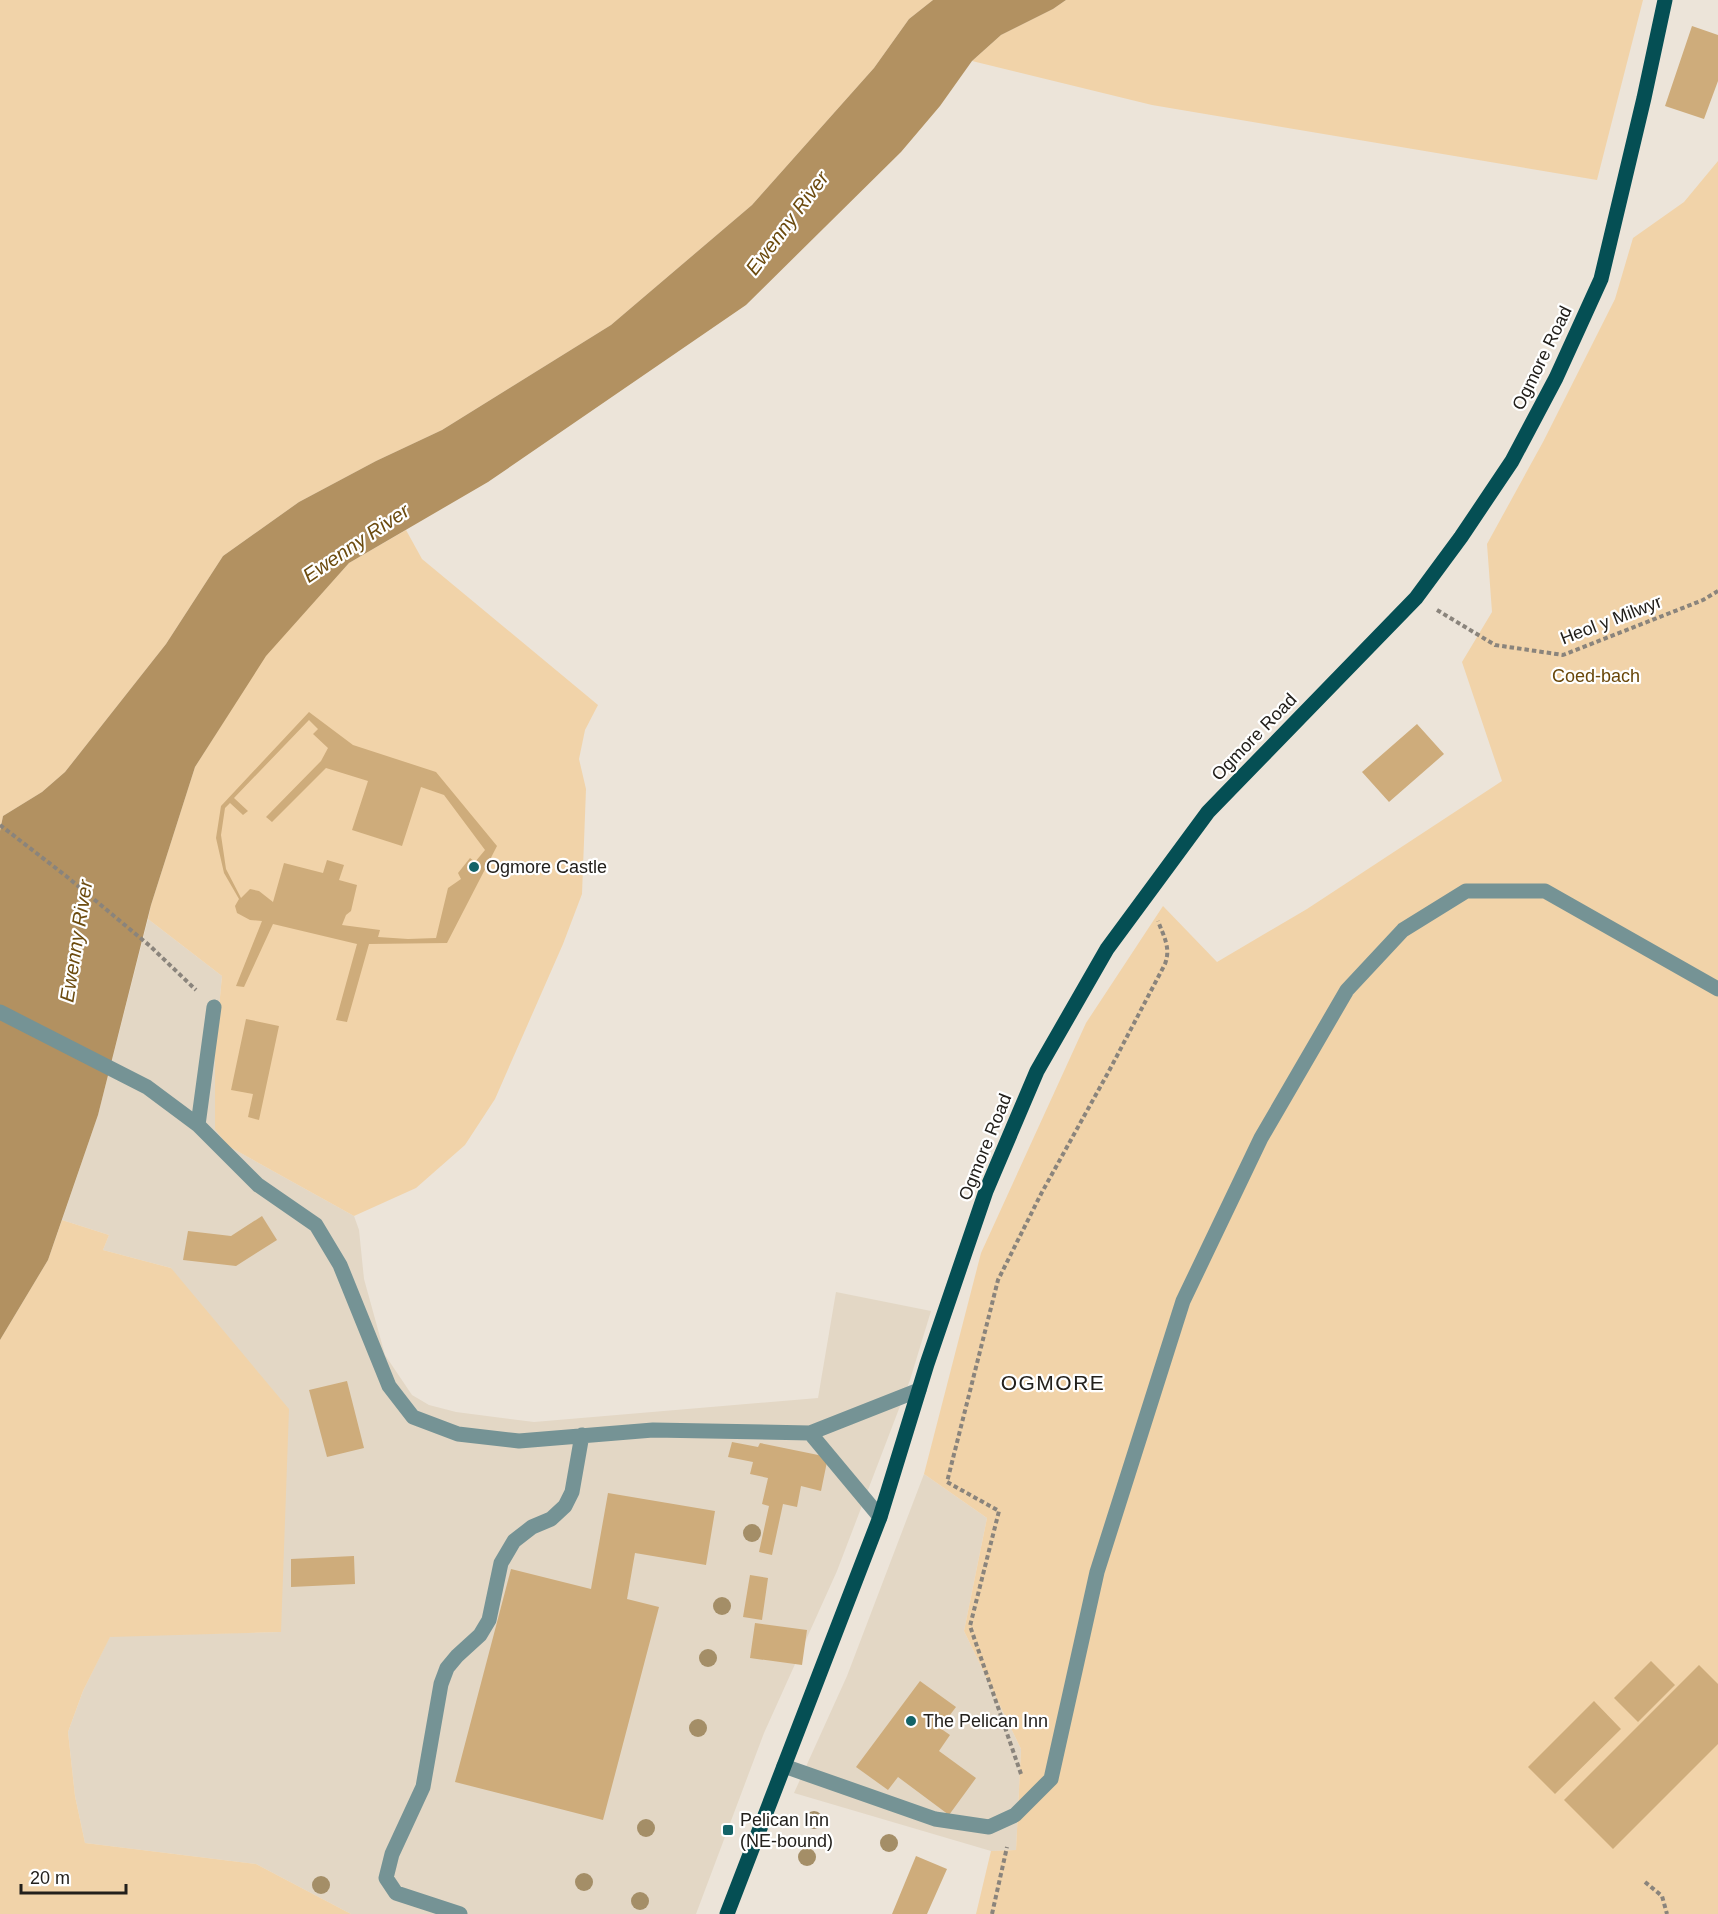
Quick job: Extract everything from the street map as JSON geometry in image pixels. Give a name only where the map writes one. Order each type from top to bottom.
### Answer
[{"type":"main road","name":"Ogmore Road","points":[[727,1914],[880,1517],[919,1390],[986,1191],[1037,1071],[1107,949],[1208,812],[1416,598],[1461,537],[1512,461],[1556,378],[1601,279],[1665,0]]},
{"type":"street","points":[[784,1766],[935,1819],[989,1827],[1015,1815],[1052,1779],[1096,1572],[1183,1301],[1261,1138],[1347,990],[1403,930],[1466,891],[1545,891],[1718,989]]},
{"type":"street","points":[[198,1125],[214,1007]]},
{"type":"street","points":[[0,1012],[147,1087],[198,1125],[258,1185],[316,1225],[340,1265],[389,1386],[413,1417],[458,1434],[519,1441],[653,1430],[810,1433],[919,1390]]},
{"type":"street","points":[[810,1433],[880,1517]]},
{"type":"street","points":[[460,1914],[396,1893],[386,1878],[392,1854],[423,1787],[441,1684],[447,1668],[480,1635],[489,1620],[501,1563],[514,1541],[532,1527],[551,1519],[565,1506],[572,1492],[582,1435]]},
{"type":"path","name":"Heol y Milwyr","points":[[1416,598],[1495,645],[1563,656],[1703,600],[1718,591]]},
{"type":"path","points":[[0,825],[150,946],[214,1007]]},
{"type":"path","points":[[1030,1800],[970,1626],[999,1512],[947,1482],[998,1280],[1041,1194],[1165,964],[1168,949],[1149,893]]},
{"type":"path","points":[[992,1914],[1015,1815]]},
{"type":"path","points":[[1645,1882],[1662,1896],[1667,1914]]},
{"type":"shaded area","points":[[148,919],[222,976],[215,1050],[228,1146],[354,1216],[359,1230],[364,1279],[385,1355],[412,1395],[429,1405],[456,1412],[534,1422],[818,1398],[836,1292],[931,1311],[910,1380],[837,1571],[764,1733],[696,1914],[351,1914],[256,1864],[85,1843],[75,1796],[68,1732],[83,1691],[110,1636],[281,1632],[171,1268],[103,1250],[109,1235],[62,1220],[98,1115]]},
{"type":"shaded area","points":[[924,1474],[987,1518],[964,1631],[1021,1749],[1016,1850],[991,1851],[794,1793],[847,1676]]},
{"type":"green space","points":[[0,0],[933,0],[909,19],[874,68],[752,205],[611,325],[442,430],[376,461],[299,502],[223,556],[166,644],[65,772],[42,792],[3,816],[0,831]]},
{"type":"green space","points":[[1066,0],[1643,0],[1597,180],[1152,105],[972,61],[1001,35]]},
{"type":"green space","name":"Coed-bach","points":[[1718,161],[1718,1914],[976,1914],[991,1851],[1016,1850],[1021,1749],[964,1631],[987,1518],[924,1474],[981,1253],[1086,1023],[1163,906],[1217,962],[1307,909],[1502,781],[1462,662],[1492,612],[1487,544],[1543,442],[1615,299],[1633,238],[1684,202]]},
{"type":"green space","points":[[406,530],[422,559],[598,705],[585,730],[579,759],[586,789],[582,894],[563,944],[495,1099],[465,1145],[416,1188],[354,1216],[228,1146],[215,1129],[215,1050],[222,976],[148,919],[195,767],[265,656],[349,563]]},
{"type":"green space","points":[[62,1220],[109,1235],[103,1250],[171,1268],[289,1409],[281,1632],[110,1637],[83,1691],[68,1732],[75,1796],[85,1843],[256,1864],[351,1914],[0,1914],[0,1340],[48,1260]]},
{"type":"water","name":"Ewenny River","points":[[933,0],[1066,0],[1001,35],[972,61],[940,106],[901,152],[746,305],[488,482],[349,563],[266,656],[195,767],[151,905],[98,1115],[48,1260],[0,1340],[0,831],[3,816],[42,792],[65,772],[166,644],[223,556],[299,502],[376,461],[442,430],[611,325],[752,205],[874,68],[909,19]]},
{"type":"building","points":[[1692,26],[1718,35],[1718,81],[1704,119],[1665,106]]},
{"type":"building","name":"Ogmore Castle","points":[[309,712],[353,745],[436,772],[497,846],[447,943],[369,944],[347,1022],[336,1020],[357,944],[273,924],[244,987],[236,986],[262,921],[250,920],[237,913],[235,906],[239,899],[224,873],[216,838],[221,806]],"holes":[[[309,720],[318,729],[313,734],[328,748],[321,761],[266,817],[272,822],[326,768],[368,781],[352,830],[402,846],[421,787],[444,795],[485,850],[475,862],[470,858],[458,873],[461,879],[448,888],[436,938],[378,937],[380,930],[342,925],[346,915],[351,911],[357,885],[339,880],[344,865],[327,860],[323,873],[284,863],[273,902],[259,891],[250,889],[241,898],[226,869],[221,835],[225,808],[230,803],[243,815],[248,811],[234,798]]]},
{"type":"building","points":[[1417,724],[1444,754],[1389,802],[1362,772]]},
{"type":"building","points":[[246,1019],[279,1026],[259,1120],[248,1117],[253,1094],[231,1090]]},
{"type":"building","points":[[262,1216],[277,1240],[236,1266],[183,1260],[188,1231],[231,1236]]},
{"type":"building","points":[[347,1381],[364,1448],[327,1457],[309,1390]]},
{"type":"building","points":[[732,1442],[758,1447],[760,1443],[828,1457],[821,1491],[801,1486],[797,1507],[783,1504],[772,1555],[759,1552],[769,1506],[762,1504],[768,1478],[750,1474],[753,1462],[728,1457]]},
{"type":"building","points":[[608,1493],[715,1511],[706,1565],[635,1553],[627,1599],[659,1607],[603,1820],[455,1782],[511,1569],[591,1589]]},
{"type":"building","points":[[354,1556],[355,1584],[291,1587],[291,1559]]},
{"type":"building","points":[[750,1575],[768,1578],[762,1620],[743,1617]]},
{"type":"building","points":[[755,1623],[807,1630],[802,1665],[750,1658]]},
{"type":"building","points":[[1651,1661],[1675,1685],[1638,1722],[1614,1698]]},
{"type":"building","points":[[1699,1665],[1718,1684],[1718,1744],[1613,1849],[1564,1800]]},
{"type":"building","points":[[920,1681],[956,1707],[940,1728],[950,1735],[939,1751],[976,1778],[949,1815],[898,1777],[888,1790],[856,1767]]},
{"type":"building","points":[[1594,1701],[1621,1729],[1555,1794],[1528,1767]]},
{"type":"building","points":[[916,1856],[947,1869],[927,1914],[892,1914]]},
{"type":"place","name":"Ogmore Castle","points":[[474,867]]},
{"type":"place","name":"The Pelican Inn","points":[[911,1721]]},
{"type":"place","name":"Pelican Inn (NE-bound)","points":[[728,1830]]},
{"type":"district","name":"OGMORE","points":[[1053,1382]]}]
